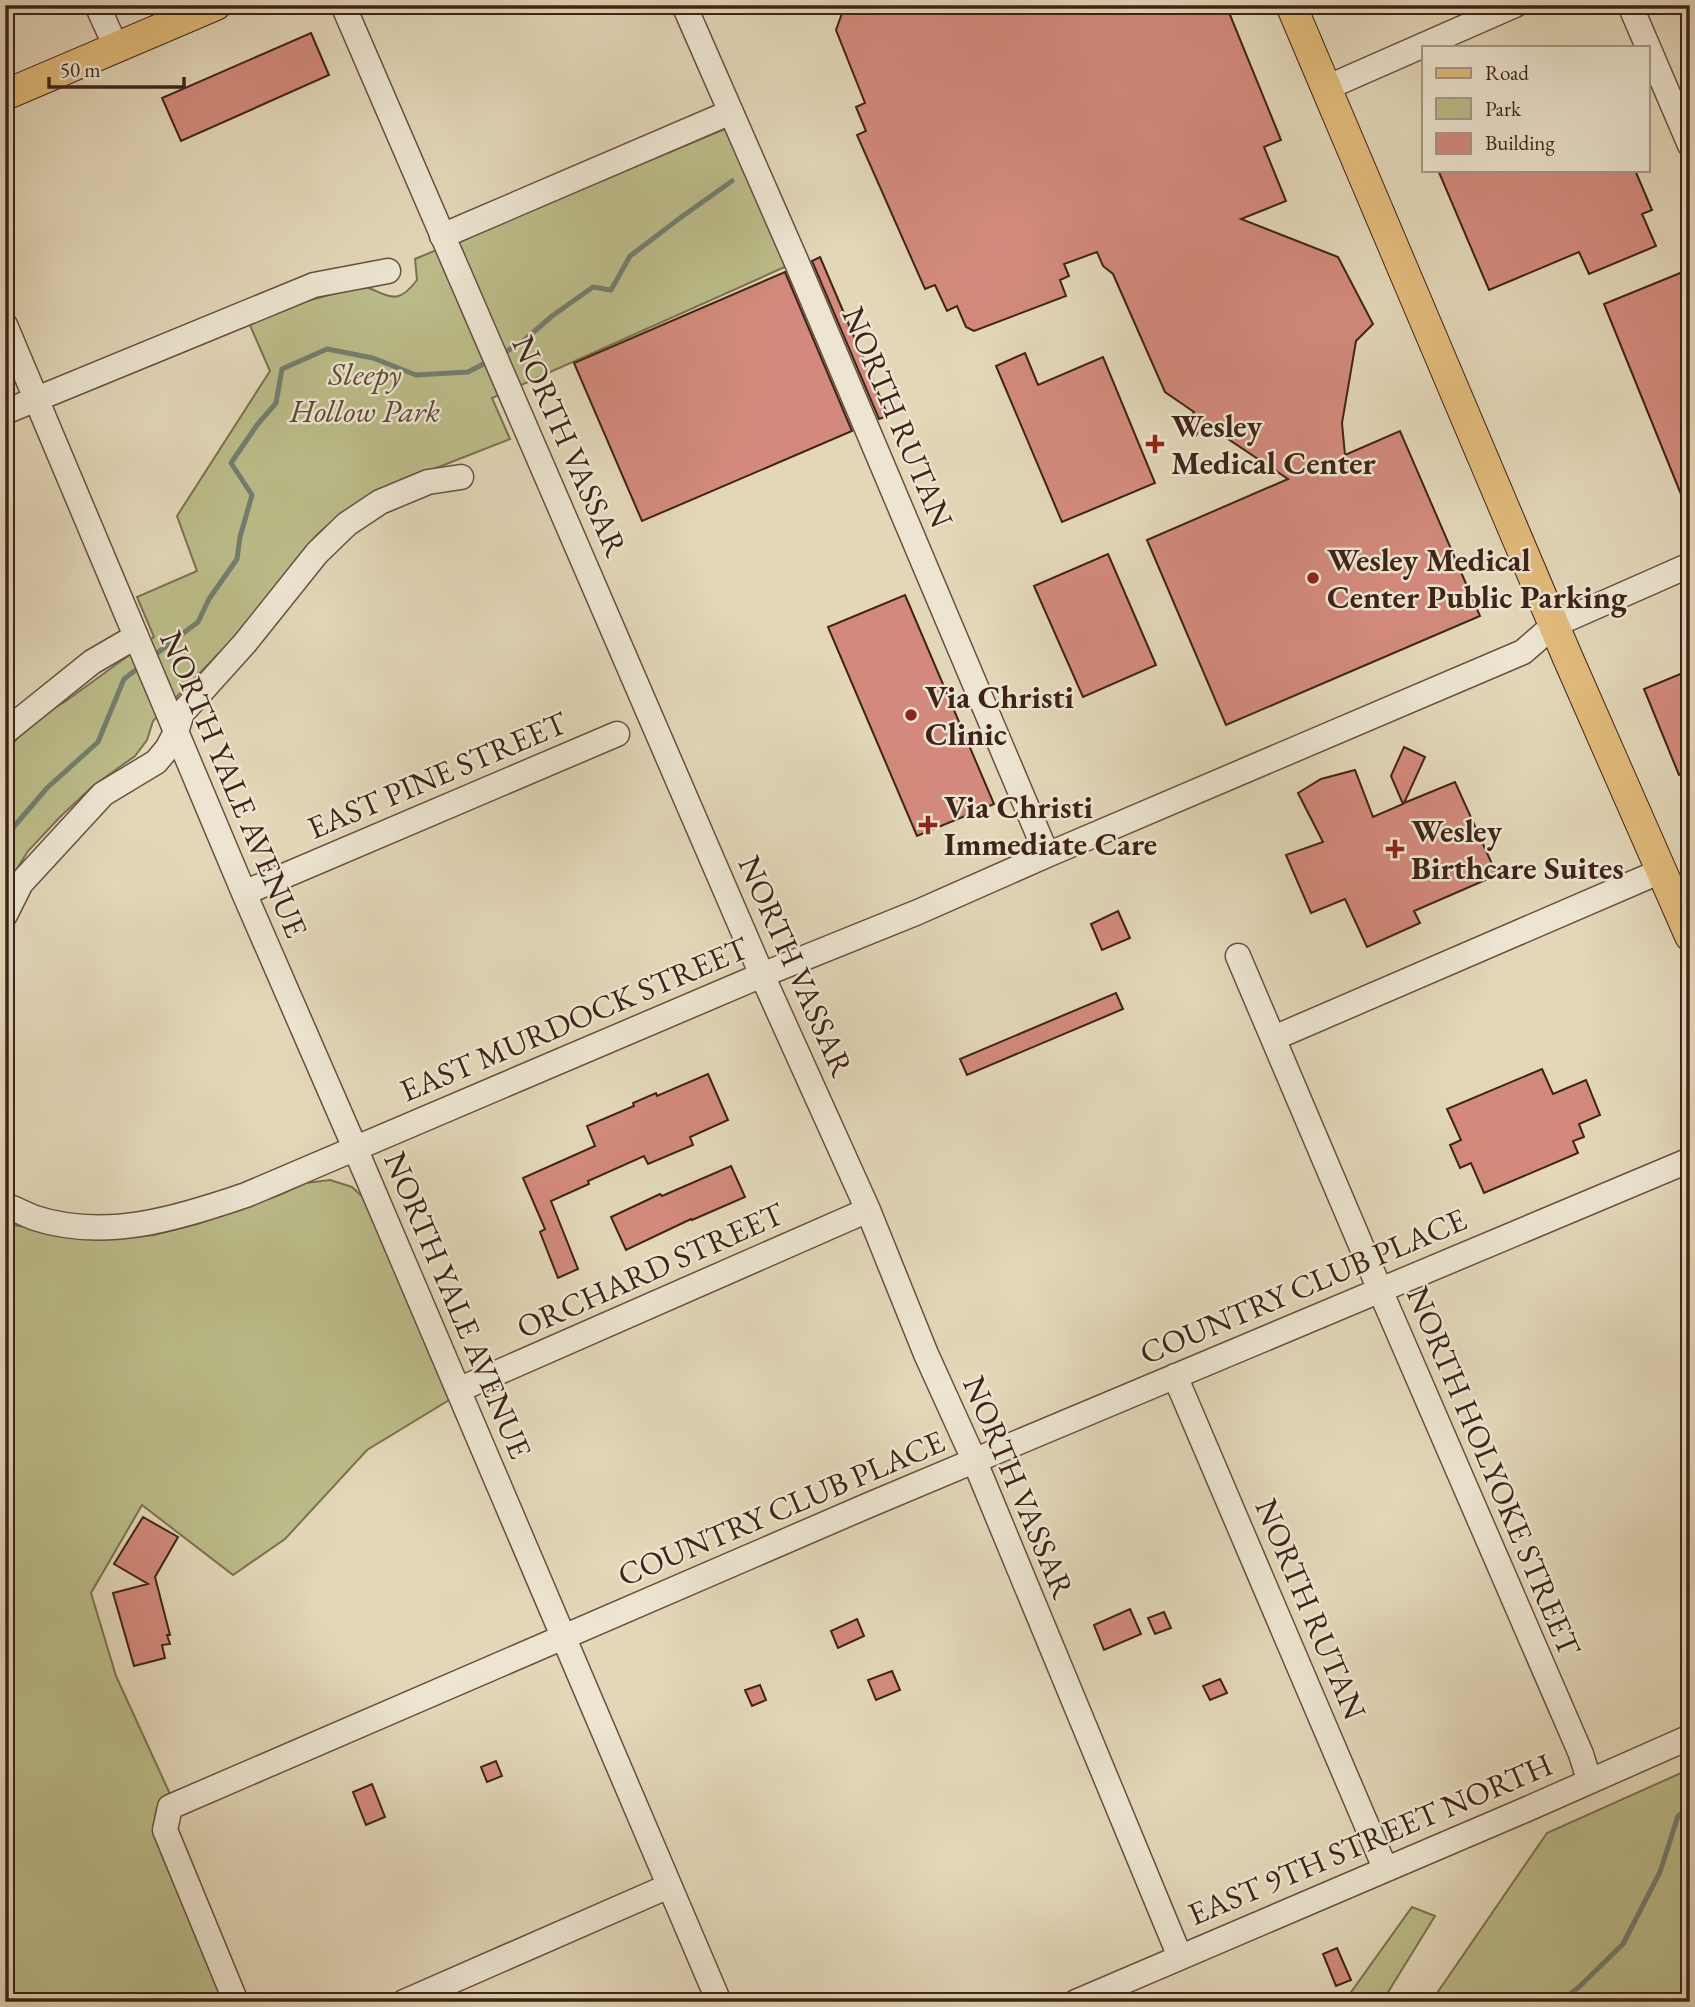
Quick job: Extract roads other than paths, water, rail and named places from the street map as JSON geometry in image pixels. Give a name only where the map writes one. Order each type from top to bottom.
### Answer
[{"type":"main road","points":[[5,95],[216,5]]},
{"type":"main road","points":[[1291,5],[1554,625],[1690,936]]},
{"type":"street","points":[[97,5],[116,47]]},
{"type":"street","name":"NORTH VASSAR","points":[[343,5],[762,975],[868,1210],[1180,1957]]},
{"type":"street","name":"NORTH RUTAN","points":[[684,5],[797,263],[1047,855]]},
{"type":"street","points":[[1326,88],[1515,5]]},
{"type":"street","points":[[1630,5],[1648,46]]},
{"type":"street","points":[[1650,52],[1690,145]]},
{"type":"street","points":[[442,236],[731,112]]},
{"type":"street","points":[[5,412],[314,285],[388,271]]},
{"type":"street","name":"NORTH YALE AVENUE","points":[[5,325],[136,640],[719,2002]]},
{"type":"street","points":[[5,915],[20,883],[103,794],[156,762],[176,732],[181,713],[245,643],[317,553],[347,524],[380,502],[428,482],[461,477]]},
{"type":"street","name":"EAST MURDOCK STREET","points":[[5,1205],[35,1218],[60,1224],[113,1227],[159,1222],[189,1215],[246,1195],[762,975],[918,912],[1523,652],[1554,625],[1690,565]]},
{"type":"street","points":[[5,732],[92,662],[136,640]]},
{"type":"street","name":"EAST PINE STREET","points":[[244,893],[617,734]]},
{"type":"street","points":[[1274,1038],[1661,871]]},
{"type":"street","name":"NORTH HOLYOKE STREET","points":[[1238,956],[1581,1754],[1589,1780]]},
{"type":"street","name":"COUNTRY CLUB PLACE","points":[[236,2002],[165,1829],[170,1807],[869,1505],[1690,1160]]},
{"type":"street","name":"ORCHARD STREET","points":[[458,1390],[868,1210]]},
{"type":"street","name":"NORTH RUTAN","points":[[1175,1376],[1385,1868]]},
{"type":"street","name":"EAST 9TH STREET NORTH","points":[[1076,2002],[1690,1737]]},
{"type":"street","points":[[404,2002],[669,1886]]},
{"type":"waterway","points":[[501,354],[520,344],[552,316],[593,287],[611,290],[630,256],[732,181]]},
{"type":"waterway","points":[[152,657],[198,622],[209,599],[237,559],[252,495],[231,463],[276,403],[282,369],[327,349],[373,358],[416,375],[468,372],[489,361]]},
{"type":"waterway","points":[[5,837],[47,788],[98,742],[124,679],[142,665]]},
{"type":"waterway","points":[[1560,2002],[1623,1944],[1660,1872],[1678,1816],[1690,1807]]},
{"type":"place","name":"Wesley Medical Center","points":[[1155,444]]},
{"type":"place","name":"Wesley Medical Center Public Parking","points":[[1313,578]]},
{"type":"place","name":"Via Christi Clinic","points":[[911,715]]},
{"type":"place","name":"Via Christi Immediate Care","points":[[928,825]]},
{"type":"place","name":"Wesley Birthcare Suites","points":[[1395,849]]},
{"type":"park label","name":"Sleepy Hollow Park","points":[[365,392]]}]
